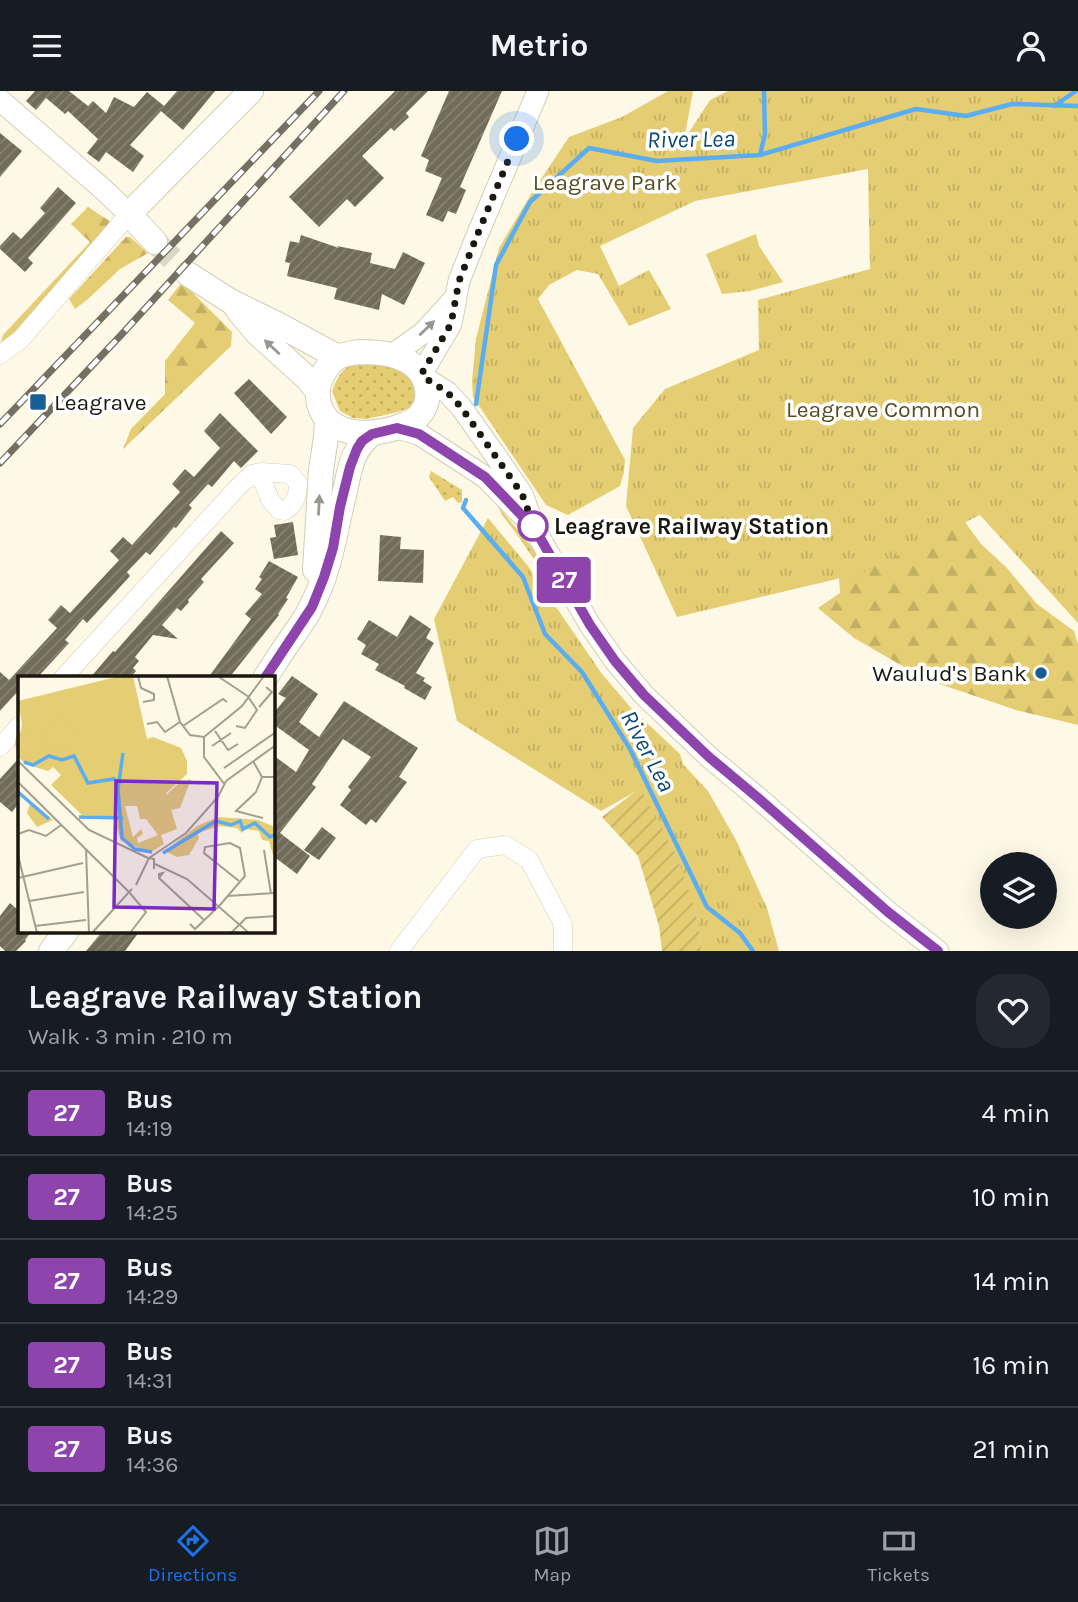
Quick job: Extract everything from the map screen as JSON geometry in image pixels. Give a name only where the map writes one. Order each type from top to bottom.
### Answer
[{"type":"main road","points":[[155,242],[129,214],[251,91]]},
{"type":"main road","points":[[188,274],[230,300],[338,357]]},
{"type":"main road","points":[[230,300],[257,333],[308,379],[317,391]]},
{"type":"main road","points":[[303,620],[316,563],[321,470],[327,437],[327,421],[317,391],[320,379],[338,357],[359,352],[392,355],[409,362],[424,375],[428,389],[426,402],[413,421],[372,434],[353,432],[327,421]]},
{"type":"main road","points":[[266,676],[312,607],[333,548],[347,480],[357,449],[362,441],[372,434]]},
{"type":"main road","points":[[51,951],[65,933]]},
{"type":"street","points":[[538,91],[459,281],[451,324],[424,375],[447,392],[461,407],[522,494],[535,529],[590,625],[615,661],[644,695],[709,757],[888,912],[938,951]]},
{"type":"street","points":[[0,100],[129,214],[21,339],[0,355]]},
{"type":"street","points":[[392,355],[423,333],[457,296]]},
{"type":"street","points":[[397,428],[419,434],[485,477],[535,529]]},
{"type":"street","points":[[65,676],[252,474]]},
{"type":"street","points":[[0,747],[18,727]]},
{"type":"street","points":[[398,951],[477,849],[505,845],[529,860],[563,924],[563,951]]},
{"type":"green space","name":"Leagrave Common","points":[[668,91],[693,91],[684,140],[710,100],[728,91],[1078,91],[1078,623],[980,515],[862,573],[677,617],[626,506],[633,428],[665,389],[759,350],[758,300],[870,269],[868,169],[695,201],[600,246],[619,286],[649,270],[671,309],[629,326],[598,274],[577,270],[549,285],[538,299],[625,460],[620,486],[568,515],[546,505],[473,397],[476,339],[499,248],[569,137],[622,117]]},
{"type":"green space","points":[[88,207],[111,222],[14,335],[1,342],[3,335],[90,242],[71,224]]},
{"type":"green space","points":[[756,234],[759,246],[783,282],[750,291],[722,294],[706,254]]},
{"type":"green space","points":[[126,237],[130,237],[148,253],[120,269],[75,309],[69,299]]},
{"type":"green space","points":[[182,282],[232,332],[231,346],[123,449],[131,429],[165,394],[165,361],[195,323],[168,300]]},
{"type":"green space","points":[[369,360],[411,373],[416,386],[416,398],[410,408],[366,419],[353,418],[340,411],[332,391],[338,378],[349,366]]},
{"type":"green space","points":[[431,471],[462,490],[462,502],[458,503],[453,497],[445,501],[429,477]]},
{"type":"green space","points":[[498,506],[539,556],[603,661],[502,515]]},
{"type":"green space","points":[[954,507],[981,544],[1006,567],[1037,604],[1074,631],[1078,644],[1078,725],[1016,710],[925,679],[854,638],[818,608],[840,593],[838,562]]},
{"type":"green space","points":[[488,518],[528,566],[602,674],[632,709],[680,754],[683,764],[708,791],[736,840],[767,908],[779,951],[702,951],[696,913],[640,789],[601,811],[457,721],[434,619]]},
{"type":"green space","points":[[640,788],[677,857],[696,913],[702,951],[662,951],[659,926],[638,856],[602,817]]},
{"type":"building","points":[[35,91],[69,91],[88,106],[93,101],[106,113],[114,97],[134,107],[147,92],[164,106],[177,91],[215,91],[183,130],[161,111],[130,145],[144,156],[133,172],[106,152],[99,162],[87,153],[98,139],[68,111],[65,114],[46,98],[36,110],[26,101]]},
{"type":"building","points":[[395,91],[428,91],[406,113],[409,117],[394,131],[391,128],[362,156],[384,178],[355,207],[347,199],[319,227],[289,197]]},
{"type":"building","points":[[449,91],[502,91],[460,187],[466,190],[456,214],[448,211],[443,222],[426,215],[442,178],[425,171],[429,160],[421,156]]},
{"type":"building","points":[[0,133],[22,151],[0,177]]},
{"type":"building","points":[[58,187],[76,203],[28,258],[33,263],[25,272],[0,246],[13,232],[21,239],[45,213],[40,208]]},
{"type":"building","points":[[301,235],[339,248],[337,246],[372,253],[370,263],[395,269],[403,252],[425,263],[404,305],[382,294],[379,310],[334,299],[337,288],[287,276],[290,263],[285,262],[290,241],[299,243]]},
{"type":"building","points":[[249,379],[287,417],[271,434],[234,393]]},
{"type":"building","points":[[220,413],[258,451],[241,468],[234,461],[212,487],[208,484],[189,505],[192,508],[176,528],[174,527],[150,555],[146,552],[127,572],[130,576],[87,623],[83,619],[65,640],[69,643],[39,676],[18,676],[18,691],[0,711],[0,672],[9,680],[57,628],[48,620],[61,605],[70,613],[119,560],[110,551],[123,537],[132,545],[180,492],[172,484],[185,469],[194,477],[220,448],[204,431]]},
{"type":"building","points":[[293,522],[298,555],[274,559],[270,538],[276,537],[274,525]]},
{"type":"building","points":[[221,531],[234,543],[201,579],[204,582],[189,602],[181,611],[177,608],[162,625],[178,639],[153,635],[135,657],[139,661],[133,668],[136,671],[132,676],[92,676],[113,651],[115,652]]},
{"type":"building","points":[[380,535],[401,537],[400,549],[424,550],[423,583],[378,581]]},
{"type":"building","points":[[269,561],[298,577],[279,615],[231,676],[209,676],[251,619],[245,614],[262,594],[255,589],[262,579],[259,577]]},
{"type":"building","points":[[410,615],[431,629],[426,638],[434,643],[416,673],[425,678],[423,681],[432,687],[425,700],[375,670],[379,664],[361,654],[366,645],[357,639],[369,620],[397,637]]},
{"type":"building","points":[[292,676],[318,694],[299,722],[319,737],[344,701],[418,748],[399,777],[407,782],[376,823],[371,819],[366,825],[340,805],[351,790],[348,787],[371,757],[343,739],[312,784],[316,787],[280,833],[310,856],[297,874],[275,858],[275,756],[296,772],[309,750],[275,725],[275,712],[286,698],[278,694]]},
{"type":"building","points":[[18,759],[18,804],[12,812],[0,802],[0,779]]},
{"type":"building","points":[[322,827],[336,838],[319,860],[304,850]]},
{"type":"building","points":[[10,903],[18,910],[18,933],[30,933],[16,951],[5,951],[0,946],[0,916]]},
{"type":"building","points":[[101,933],[138,933],[125,951],[86,951]]},
{"type":"waterway","points":[[760,155],[765,134],[764,91]]},
{"type":"waterway","points":[[1054,106],[1076,91]]},
{"type":"waterway","name":"River Lea","points":[[476,404],[496,265],[530,202],[589,148],[657,161],[760,155],[916,109],[966,116],[1012,104],[1078,106]]},
{"type":"waterway","name":"River Lea","points":[[466,500],[463,508],[523,577],[545,634],[582,672],[630,749],[707,907],[740,933],[753,951]]},
{"type":"tunnel","points":[[155,242],[188,274]]},
{"type":"railway","points":[[0,424],[319,91]]},
{"type":"railway","points":[[0,463],[344,91]]},
{"type":"bus line","name":"27","points":[[266,676],[312,607],[324,577],[350,467],[357,449],[362,441],[372,434],[397,428],[410,430],[485,477],[535,529],[590,625],[615,661],[644,695],[709,757],[888,912],[938,951]]},
{"type":"place","name":"Leagrave","points":[[38,402]]},
{"type":"place","name":"Leagrave Railway Station","points":[[533,526]]},
{"type":"place","name":"Waulud's Bank","points":[[1041,673]]},
{"type":"route","points":[[517,139],[459,281],[451,324],[422,373],[425,378],[447,392],[461,407],[522,494],[535,529],[533,526]]},
{"type":"park label","name":"Leagrave Park","points":[[605,182]]}]
